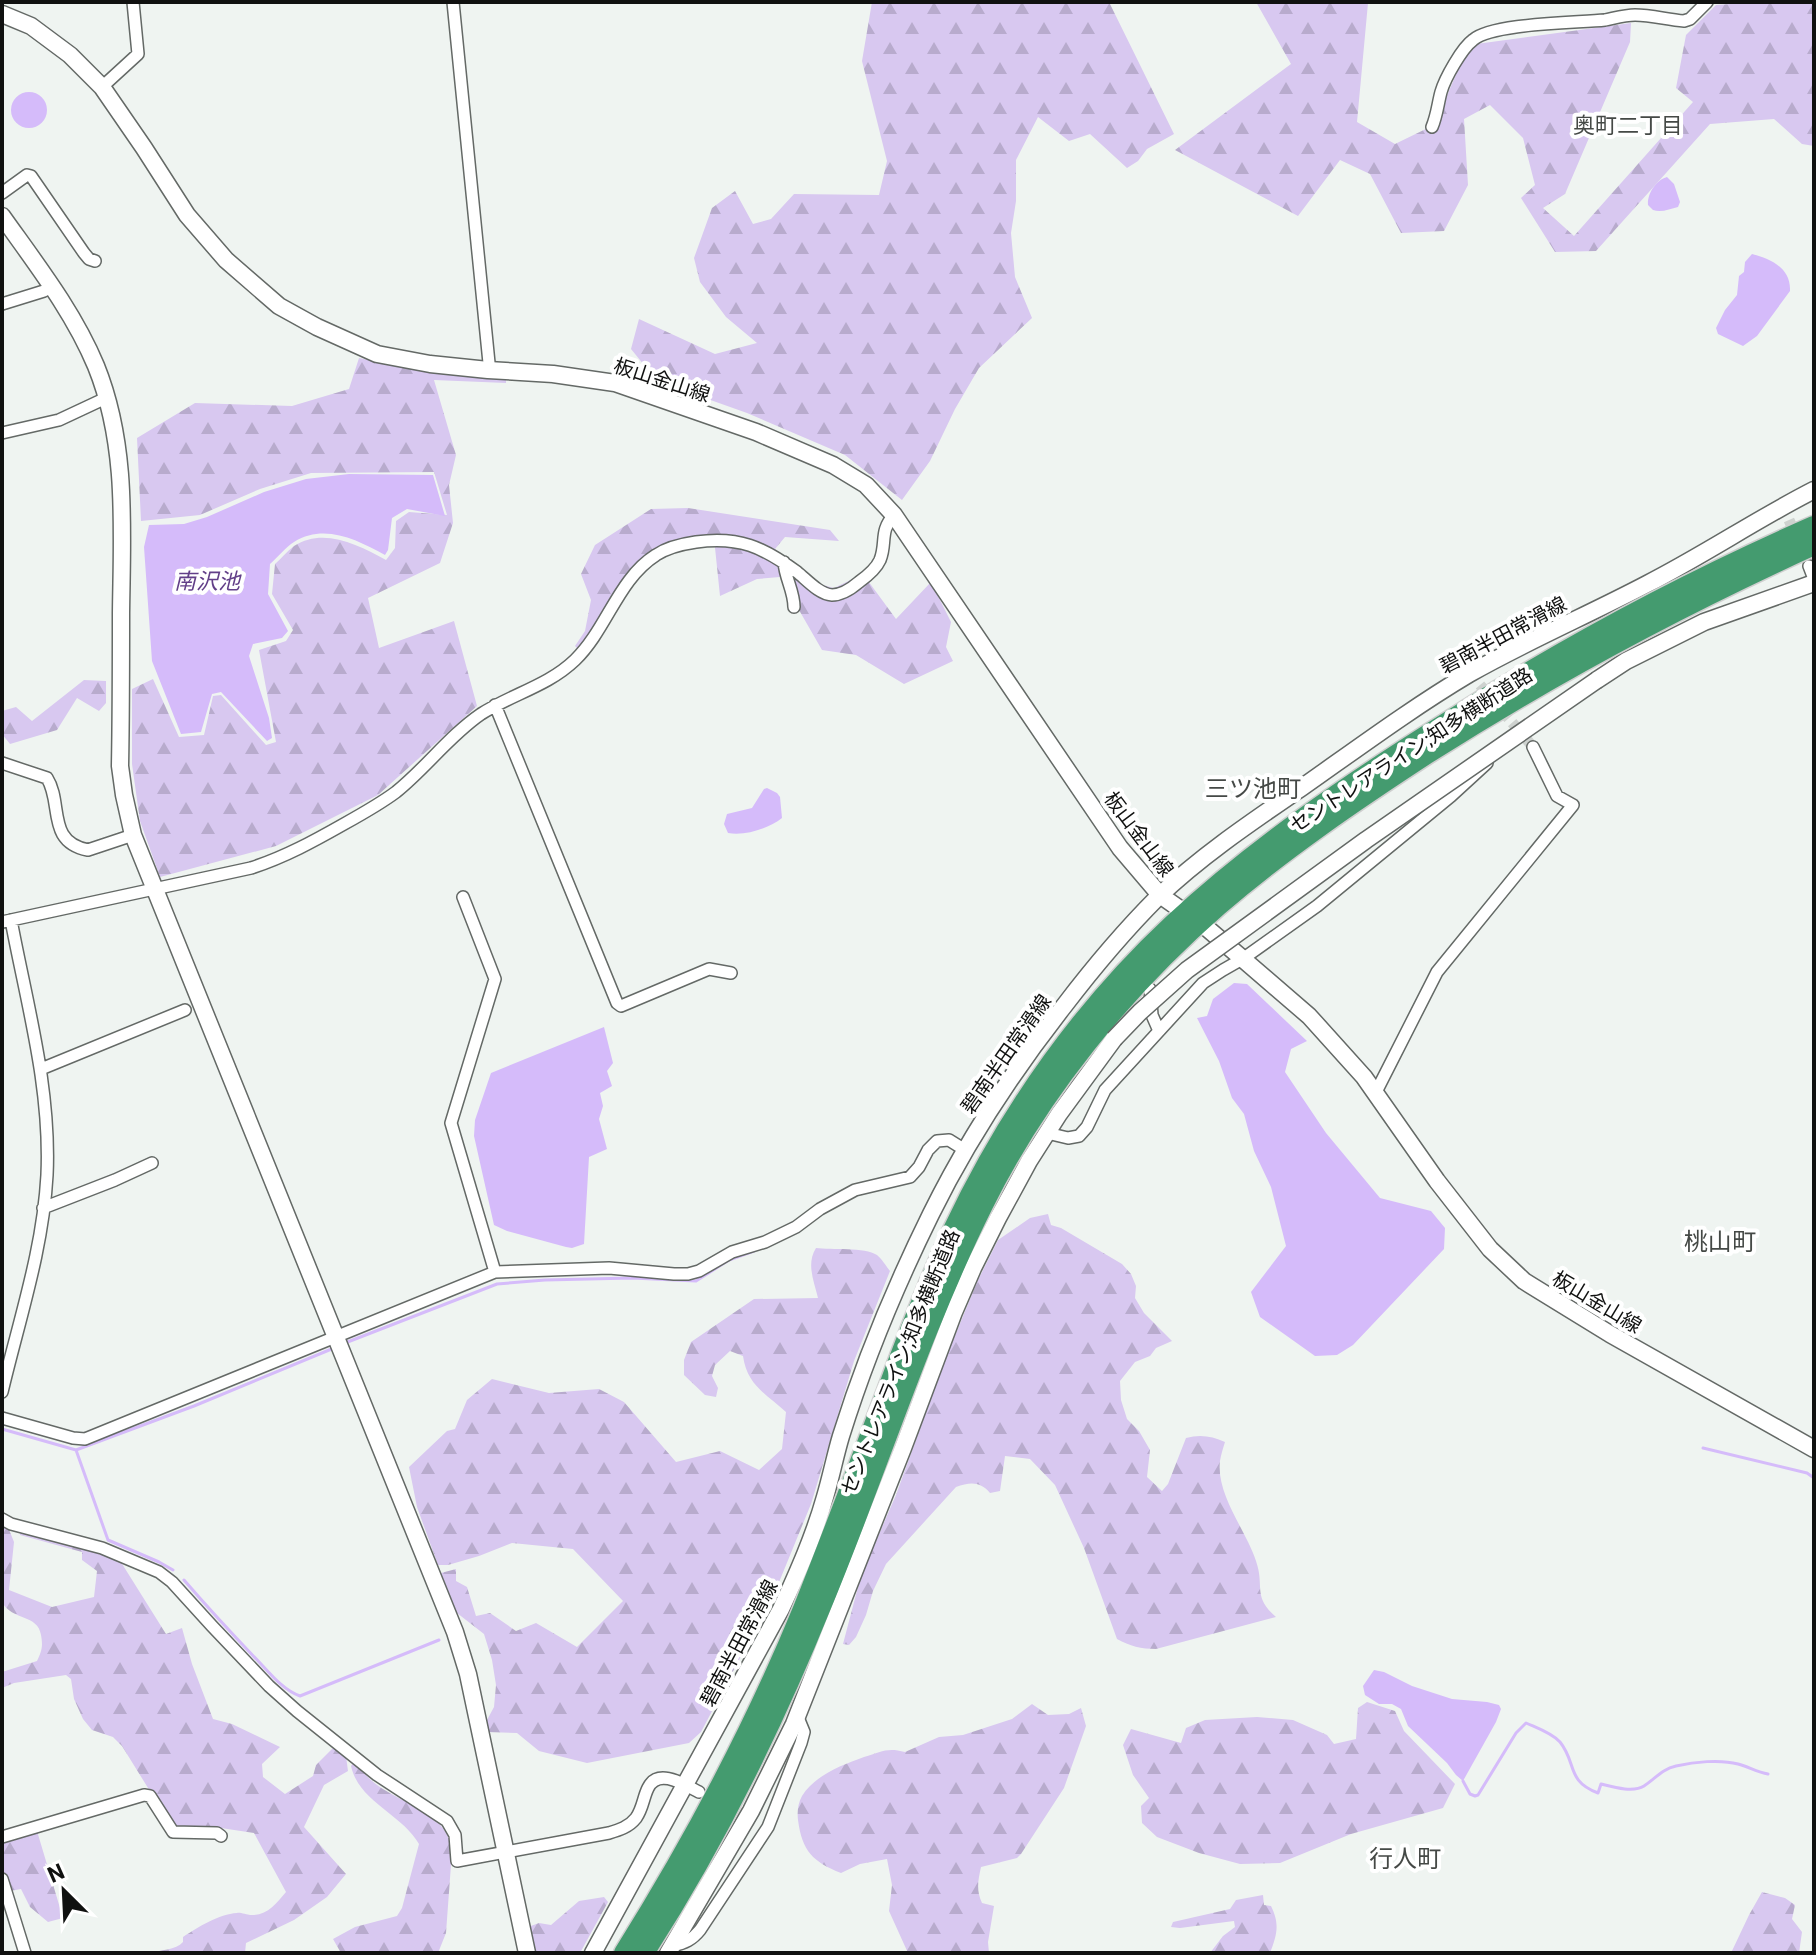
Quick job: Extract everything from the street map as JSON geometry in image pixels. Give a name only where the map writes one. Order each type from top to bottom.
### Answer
[{"type":"highway","name":"セントレアライン;知多横断道路","points":[[624,1953],[702,1822],[763,1701],[802,1611],[915,1316],[952,1232],[1009,1125],[1088,1016],[1141,956],[1203,897],[1274,840],[1379,765],[1605,629],[1676,591],[1814,526]]},
{"type":"highway","name":"セントレアライン;知多横断道路","points":[[644,1953],[724,1816],[785,1694],[824,1602],[927,1331],[984,1204],[1024,1134],[1095,1034],[1156,965],[1217,907],[1287,852],[1387,781],[1604,649],[1695,601],[1812,556]]},
{"type":"main road","name":"板山金山線","points":[[2,14],[31,26],[70,55],[102,87],[187,215],[226,260],[279,306],[317,327],[377,354],[430,364],[553,374],[615,383],[756,432],[833,465],[866,485],[894,515],[1120,848],[1160,895],[1177,907]]},
{"type":"main road","points":[[2,216],[71,316],[97,369],[115,430],[122,492],[120,766],[133,835],[455,1632],[468,1674],[527,1953]]},
{"type":"main road","name":"碧南半田常滑線","points":[[593,1953],[692,1788],[804,1560],[841,1438],[882,1321],[933,1211],[1001,1091],[1096,964],[1120,948],[1160,895],[1192,866],[1415,708],[1475,679],[1547,632],[1786,513],[1814,490]]},
{"type":"main road","points":[[670,1949],[751,1811],[797,1715],[954,1312],[998,1218],[1047,1133],[1114,1039],[1187,970],[1366,840],[1626,661],[1704,622],[1814,581]]},
{"type":"main road","name":"板山金山線","points":[[1208,929],[1309,1016],[1364,1077],[1437,1181],[1490,1249],[1524,1281],[1616,1338],[1814,1449]]},
{"type":"street","points":[[102,87],[138,54],[133,2]]},
{"type":"street","points":[[453,2],[488,370]]},
{"type":"street","points":[[1432,127],[1438,113],[1440,93],[1448,77],[1464,49],[1481,34],[1515,27],[1635,15],[1684,21],[1707,2]]},
{"type":"street","points":[[2,193],[27,175],[31,176],[89,259],[95,261]]},
{"type":"street","points":[[2,304],[51,287]]},
{"type":"street","points":[[2,433],[59,420],[106,398]]},
{"type":"street","points":[[2,1392],[5,1364],[37,1254],[47,1175],[41,1069],[34,1024],[6,921],[251,868],[314,841],[394,793],[469,722],[495,705],[551,679],[575,660],[594,639],[636,572],[657,555],[682,545],[735,540],[784,562],[820,590],[836,595],[860,582],[876,567],[881,558],[887,523],[894,515]]},
{"type":"street","points":[[1812,556],[1814,581]]},
{"type":"street","points":[[784,562],[794,607]]},
{"type":"street","points":[[495,705],[617,1003],[621,1006],[709,969],[731,973]]},
{"type":"street","points":[[1047,1133],[1068,1138],[1079,1136],[1087,1127],[1105,1090],[1203,983],[1317,906],[1451,796],[1511,741]]},
{"type":"street","points":[[1375,1094],[1437,972],[1573,805],[1557,796],[1533,747]]},
{"type":"street","points":[[2,763],[47,778],[52,788],[57,822],[71,843],[88,850],[133,835]]},
{"type":"street","points":[[463,897],[495,979],[451,1123],[495,1272]]},
{"type":"street","points":[[1150,989],[1152,1015],[1159,1031]]},
{"type":"street","points":[[41,1069],[185,1010]]},
{"type":"street","points":[[2,1418],[85,1439],[495,1272],[609,1268],[649,1273],[688,1274],[699,1271],[732,1252],[765,1242],[796,1227],[820,1209],[855,1190],[910,1177],[937,1141],[949,1140],[965,1150]]},
{"type":"street","points":[[43,1208],[152,1163]]},
{"type":"street","points":[[2,1519],[102,1548],[159,1572],[297,1711],[377,1775],[447,1821],[455,1835],[457,1861],[609,1833],[636,1819],[652,1782],[668,1778],[692,1788]]},
{"type":"street","points":[[670,1949],[693,1938],[700,1930],[762,1824],[801,1743],[804,1732],[797,1715]]},
{"type":"street","points":[[2,1837],[144,1795],[150,1796],[173,1832],[217,1833],[221,1836]]},
{"type":"street","points":[[2,1879],[25,1953]]},
{"type":"green space","points":[[872,2],[1109,2],[1174,134],[1147,149],[1138,161],[1127,168],[1090,134],[1069,141],[1038,117],[1016,160],[1016,201],[1011,233],[1015,277],[1032,318],[979,368],[930,461],[902,500],[845,455],[747,413],[657,381],[631,349],[639,319],[715,354],[757,343],[726,317],[700,282],[694,258],[712,208],[735,191],[753,224],[771,219],[794,194],[879,195],[887,161],[862,61]]},
{"type":"green space","points":[[1256,2],[1388,2],[1368,3],[1357,122],[1395,144],[1434,125],[1469,45],[1631,23],[1630,42],[1565,194],[1543,208],[1574,236],[1693,102],[1676,88],[1686,35],[1716,5],[1814,2],[1814,146],[1802,144],[1774,119],[1710,124],[1596,251],[1555,252],[1521,198],[1535,185],[1523,138],[1490,105],[1464,119],[1468,185],[1444,231],[1401,233],[1370,174],[1340,160],[1298,216],[1175,150],[1291,64]]},
{"type":"green space","points":[[359,358],[418,370],[506,378],[506,383],[434,380],[456,455],[449,485],[453,523],[440,563],[368,598],[379,648],[454,621],[477,706],[378,795],[276,846],[160,877],[140,821],[132,764],[132,689],[153,679],[179,737],[204,735],[213,696],[221,695],[266,745],[276,742],[259,650],[286,641],[293,630],[272,594],[275,564],[294,546],[317,538],[341,540],[386,560],[395,548],[396,521],[409,512],[447,515],[434,472],[311,473],[260,489],[200,515],[141,521],[137,438],[195,403],[292,406],[349,389]]},
{"type":"green space","points":[[688,508],[830,530],[839,541],[785,537],[775,549],[819,584],[834,588],[863,574],[896,619],[931,582],[951,622],[946,647],[953,661],[904,684],[856,655],[822,650],[780,577],[757,579],[720,596],[714,538],[660,550],[579,650],[575,646],[585,631],[591,600],[581,574],[595,545],[651,509]]},
{"type":"green space","points":[[84,680],[106,681],[106,703],[99,711],[77,698],[57,730],[10,744],[2,734],[2,711],[16,707],[32,721]]},
{"type":"green space","points":[[1048,1214],[1051,1225],[1122,1264],[1131,1274],[1136,1286],[1135,1298],[1144,1313],[1172,1341],[1135,1362],[1120,1381],[1121,1400],[1127,1419],[1139,1431],[1150,1450],[1147,1477],[1162,1491],[1168,1484],[1186,1438],[1206,1436],[1225,1442],[1220,1461],[1223,1487],[1256,1561],[1261,1597],[1276,1617],[1156,1649],[1136,1647],[1117,1639],[1084,1548],[1055,1485],[1030,1459],[1005,1456],[1000,1491],[990,1493],[974,1484],[956,1487],[886,1564],[856,1637],[849,1645],[843,1644],[869,1557],[896,1495],[977,1282],[998,1240],[1030,1218]]},
{"type":"green space","points":[[816,1248],[872,1252],[890,1271],[854,1361],[811,1504],[775,1592],[701,1732],[689,1743],[587,1763],[539,1751],[517,1733],[487,1732],[496,1685],[492,1660],[484,1634],[457,1613],[441,1573],[456,1569],[456,1581],[467,1587],[476,1616],[490,1613],[516,1631],[536,1623],[577,1647],[623,1601],[573,1549],[512,1543],[479,1556],[438,1565],[417,1507],[409,1467],[447,1431],[455,1429],[467,1400],[492,1379],[549,1393],[599,1389],[624,1402],[676,1462],[720,1451],[759,1470],[782,1449],[786,1412],[753,1382],[743,1356],[730,1351],[715,1365],[712,1376],[718,1388],[716,1397],[705,1395],[684,1375],[684,1360],[691,1342],[754,1299],[818,1298],[811,1266]]},
{"type":"green space","points":[[2,1524],[8,1527],[14,1542],[9,1590],[52,1607],[94,1597],[97,1571],[82,1560],[82,1552],[20,1535],[21,1530],[75,1543],[119,1559],[166,1634],[182,1628],[213,1719],[232,1724],[280,1747],[262,1764],[263,1777],[285,1794],[313,1776],[316,1765],[335,1746],[346,1756],[348,1771],[324,1785],[304,1827],[346,1874],[327,1897],[294,1920],[246,1943],[245,1953],[149,1953],[176,1947],[183,1942],[183,1937],[223,1916],[261,1914],[286,1892],[254,1833],[221,1828],[184,1830],[171,1825],[122,1746],[113,1737],[92,1730],[83,1719],[74,1699],[71,1679],[66,1675],[14,1683],[2,1688],[2,1672],[37,1661],[42,1645],[39,1628],[6,1608],[2,1602]]},
{"type":"green space","points":[[1367,1702],[1395,1711],[1404,1731],[1455,1784],[1443,1808],[1351,1834],[1280,1863],[1240,1864],[1199,1853],[1157,1837],[1142,1823],[1141,1806],[1149,1798],[1133,1775],[1123,1745],[1131,1729],[1181,1743],[1186,1728],[1205,1720],[1257,1717],[1293,1720],[1327,1735],[1334,1744],[1356,1739],[1358,1708]]},
{"type":"green space","points":[[1032,1704],[1048,1715],[1069,1714],[1081,1708],[1086,1726],[1064,1788],[1021,1854],[1017,1858],[981,1867],[978,1885],[980,1898],[982,1903],[994,1906],[989,1953],[908,1953],[889,1911],[892,1885],[887,1859],[860,1864],[841,1873],[816,1860],[802,1840],[798,1817],[801,1799],[814,1782],[864,1757],[884,1751],[905,1752],[939,1737],[963,1735],[1012,1719]]},
{"type":"green space","points":[[354,1762],[379,1786],[435,1820],[449,1839],[452,1851],[446,1933],[438,1953],[341,1953],[333,1939],[355,1927],[397,1916],[402,1908],[419,1844],[363,1789],[351,1766]]},
{"type":"green space","points":[[37,1831],[63,1918],[48,1922],[30,1907],[21,1889],[10,1891],[2,1867],[2,1840]]},
{"type":"green space","points":[[1762,1892],[1785,1898],[1795,1905],[1792,1919],[1802,1932],[1799,1953],[1731,1953]]},
{"type":"green space","points":[[1263,1895],[1264,1905],[1271,1906],[1276,1924],[1270,1953],[1210,1953],[1223,1936],[1235,1927],[1234,1921],[1171,1927],[1173,1922],[1230,1909],[1236,1900]]},
{"type":"green space","points":[[604,1897],[608,1902],[580,1953],[535,1953],[528,1927],[539,1923],[551,1925],[579,1901]]},
{"type":"water","points":[[29,92],[42,97],[47,110],[42,123],[29,128],[16,123],[11,110],[16,97]]},
{"type":"water","points":[[1667,177],[1674,184],[1680,202],[1678,207],[1653,210],[1648,205],[1651,192],[1659,181]]},
{"type":"water","points":[[1752,254],[1778,266],[1787,276],[1790,291],[1757,336],[1743,346],[1718,334],[1716,328],[1737,295],[1739,276]]},
{"type":"water","name":"南沢池","points":[[349,474],[433,475],[445,516],[407,509],[392,518],[385,555],[352,539],[329,534],[306,536],[294,542],[270,564],[268,594],[288,631],[282,638],[253,644],[249,656],[269,718],[272,738],[267,741],[221,692],[212,694],[201,732],[181,734],[152,661],[144,547],[149,525],[184,524],[306,479]]},
{"type":"water","points":[[767,788],[780,797],[782,818],[756,831],[728,833],[724,824],[727,814],[752,808]]},
{"type":"water","points":[[1234,983],[1247,984],[1307,1041],[1291,1049],[1285,1072],[1326,1133],[1380,1198],[1431,1211],[1445,1228],[1444,1249],[1353,1345],[1337,1355],[1315,1356],[1260,1317],[1251,1292],[1286,1246],[1271,1187],[1254,1151],[1244,1114],[1232,1098],[1219,1061],[1197,1018],[1207,1016],[1213,999]]},
{"type":"water","points":[[604,1027],[613,1063],[607,1071],[612,1086],[600,1093],[603,1106],[599,1119],[607,1149],[589,1157],[584,1244],[566,1247],[494,1225],[474,1136],[475,1120],[491,1073]]},
{"type":"water","points":[[1374,1670],[1452,1699],[1499,1705],[1501,1709],[1496,1722],[1463,1781],[1408,1726],[1401,1709],[1392,1704],[1379,1704],[1365,1695],[1363,1686]]},
{"type":"waterway","points":[[345,1343],[497,1284],[632,1278],[696,1281],[729,1260],[754,1251]]},
{"type":"waterway","points":[[2,1429],[76,1450],[194,1406],[334,1348]]},
{"type":"waterway","points":[[1703,1448],[1807,1473],[1814,1478]]},
{"type":"waterway","points":[[76,1450],[108,1540],[173,1570]]},
{"type":"waterway","points":[[184,1580],[274,1678],[300,1696],[439,1640]]},
{"type":"waterway","points":[[1463,1781],[1470,1794],[1478,1795],[1516,1733],[1526,1723],[1549,1733],[1560,1742],[1576,1777],[1598,1793],[1601,1784],[1623,1789],[1639,1788],[1671,1767],[1699,1762],[1731,1762],[1768,1774]]},
{"type":"tunnel","points":[[1789,520],[1809,566]]},
{"type":"tunnel","points":[[1480,685],[1533,747]]},
{"type":"tunnel","points":[[724,1805],[756,1821]]},
{"type":"district","name":"奥町二丁目","points":[[1628,125]]},
{"type":"district","name":"三ツ池町","points":[[1253,789]]},
{"type":"district","name":"桃山町","points":[[1720,1242]]},
{"type":"district","name":"行人町","points":[[1405,1859]]}]
